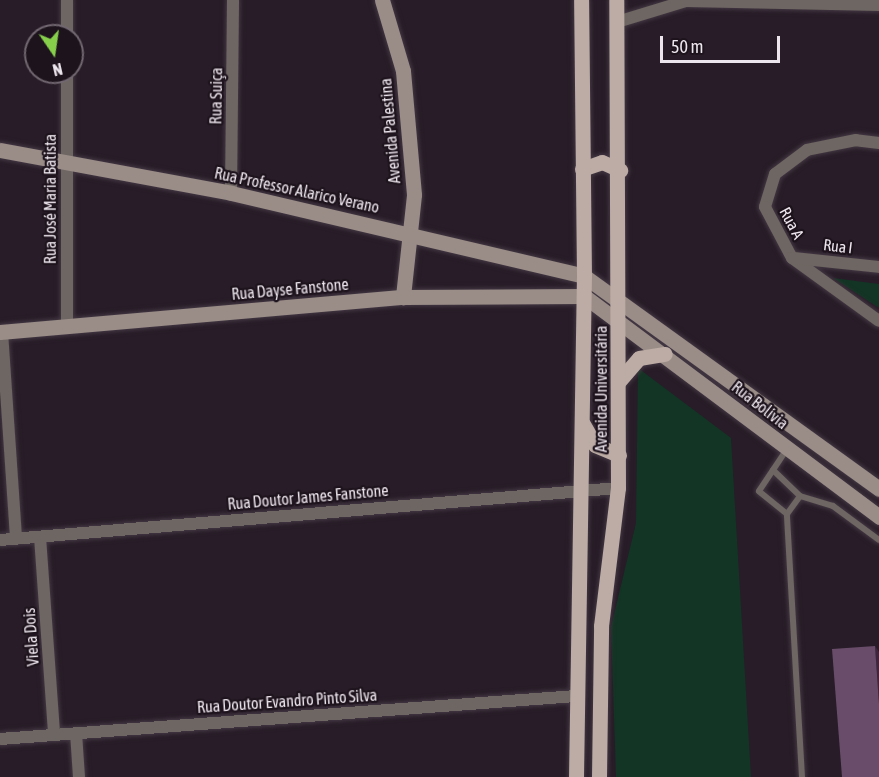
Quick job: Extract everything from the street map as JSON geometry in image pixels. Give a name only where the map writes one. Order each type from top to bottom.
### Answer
[{"type":"main road","name":"Avenida Palestina","points":[[382,0],[403,71],[414,195],[404,297]]},
{"type":"main road","name":"Avenida Universitária","points":[[576,777],[584,296],[581,0]]},
{"type":"main road","name":"Avenida Universitária","points":[[599,777],[602,626],[618,488],[619,455],[620,170],[616,0]]},
{"type":"main road","name":"Rua Professor Alarico Verano","points":[[0,150],[231,193],[584,276]]},
{"type":"main road","points":[[582,169],[602,162],[620,170]]},
{"type":"main road","name":"Rua Bolívia","points":[[584,276],[620,298],[879,489]]},
{"type":"main road","name":"Rua Dayse Fanstone","points":[[1,332],[404,297],[584,296]]},
{"type":"main road","name":"Rua Bolívia","points":[[584,296],[665,354],[879,517]]},
{"type":"main road","points":[[619,381],[639,358],[665,354]]},
{"type":"main road","points":[[582,422],[595,445],[619,455]]},
{"type":"street","points":[[67,24],[68,0]]},
{"type":"street","name":"Rua Suiça","points":[[231,193],[233,0]]},
{"type":"street","points":[[617,22],[686,1],[800,0],[864,2],[879,5]]},
{"type":"street","name":"Rua José Maria Batista","points":[[67,84],[65,163],[67,326]]},
{"type":"street","name":"Rua A","points":[[879,143],[856,140],[807,150],[775,174],[765,207],[792,258],[879,321]]},
{"type":"street","name":"Rua I","points":[[792,258],[879,267]]},
{"type":"street","points":[[1,332],[16,539]]},
{"type":"street","name":"Rua Doutor James Fanstone","points":[[0,540],[580,489],[618,488]]},
{"type":"street","name":"Viela Dois","points":[[40,537],[54,734]]},
{"type":"street","name":"Rua Doutor Evandro Pinto Silva","points":[[0,739],[576,696]]},
{"type":"street","points":[[76,733],[79,777]]},
{"type":"lane","points":[[787,449],[759,490],[787,514]]},
{"type":"lane","points":[[773,470],[800,496],[833,506],[879,540]]},
{"type":"lane","points":[[800,496],[787,514],[802,777]]},
{"type":"green space","points":[[833,278],[879,284],[879,308]]},
{"type":"green space","points":[[638,368],[731,438],[751,777],[616,777],[611,627],[636,523]]},
{"type":"building","points":[[875,646],[879,704],[879,777],[842,777],[832,649]]}]
